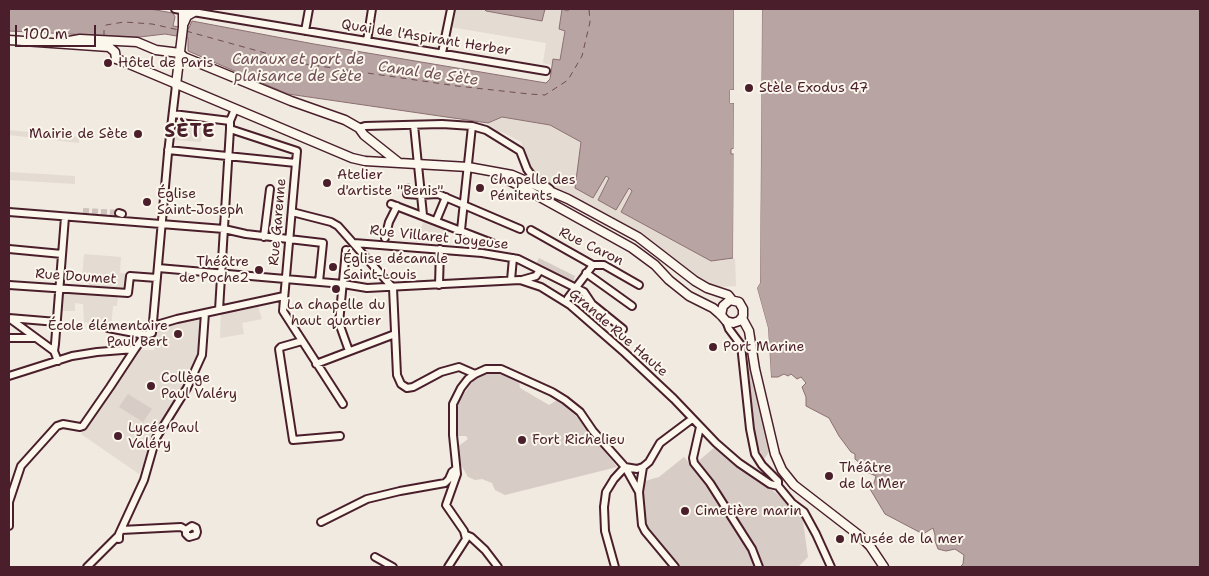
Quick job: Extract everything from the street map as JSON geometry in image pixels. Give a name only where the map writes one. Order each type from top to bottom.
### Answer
[{"type":"main road","points":[[180,9],[183,27]]},
{"type":"main road","points":[[176,84],[183,27],[187,16],[194,12]]},
{"type":"main road","points":[[63,43],[80,39],[137,42],[156,50],[180,53],[184,57],[291,101],[345,120],[362,130],[388,159]]},
{"type":"main road","points":[[9,40],[109,48],[112,49],[116,59],[352,158],[365,161],[388,159],[398,162],[468,167],[494,172],[556,193],[638,237],[678,270],[695,281],[728,295],[732,300],[742,305],[744,311],[742,318],[749,331],[750,343],[775,454],[782,470],[794,485],[860,536],[870,546],[884,567]]},
{"type":"main road","points":[[507,176],[632,248],[655,265],[669,280],[689,296],[713,308],[743,330],[750,343]]},
{"type":"main road","points":[[729,320],[722,306],[732,300]]},
{"type":"main road","points":[[729,320],[742,318]]},
{"type":"street","name":"Quai de l'Aspirant Herber","points":[[180,9],[546,71]]},
{"type":"street","points":[[305,31],[309,9]]},
{"type":"street","points":[[366,41],[372,9]]},
{"type":"street","points":[[442,54],[451,9]]},
{"type":"street","points":[[9,526],[10,495],[21,466],[57,426],[63,424],[80,427],[84,424],[135,349],[150,331],[176,84]]},
{"type":"street","points":[[219,310],[230,121],[235,109]]},
{"type":"street","points":[[173,114],[230,121]]},
{"type":"street","points":[[362,130],[365,126],[442,124],[472,126],[486,130],[520,151],[523,162],[532,176],[556,193]]},
{"type":"street","points":[[414,125],[422,215]]},
{"type":"street","points":[[461,230],[472,126]]},
{"type":"street","name":"Rue Garenne","points":[[230,129],[297,151],[283,311],[344,404]]},
{"type":"street","points":[[168,150],[296,164]]},
{"type":"street","points":[[407,188],[407,194],[438,194],[520,229]]},
{"type":"street","points":[[264,237],[270,189]]},
{"type":"street","points":[[436,221],[446,198]]},
{"type":"street","points":[[385,238],[394,205],[492,243]]},
{"type":"street","points":[[9,217],[9,212],[224,229],[264,237],[323,243],[319,282]]},
{"type":"street","points":[[292,212],[336,224],[393,288],[397,375],[404,386],[413,387],[441,372],[459,366],[475,374]]},
{"type":"street","points":[[58,361],[54,351],[64,217]]},
{"type":"street","name":"Rue Caron","points":[[532,230],[592,264],[604,266],[639,286]]},
{"type":"street","name":"Rue Villaret Joyeuse","points":[[354,243],[440,249],[513,258],[584,292],[592,304],[623,329]]},
{"type":"street","points":[[439,285],[440,249]]},
{"type":"street","points":[[9,250],[62,254]]},
{"type":"street","points":[[346,250],[339,324],[349,351]]},
{"type":"street","points":[[511,280],[513,258]]},
{"type":"street","points":[[568,298],[592,264]]},
{"type":"street","name":"Grande Rue Haute","points":[[158,268],[343,284],[367,288],[520,280],[541,288],[573,308],[625,353],[739,463],[770,484],[778,486]]},
{"type":"street","points":[[520,280],[536,276],[540,270]]},
{"type":"street","points":[[586,273],[632,306]]},
{"type":"street","name":"Rue Doumet","points":[[9,285],[128,293],[130,276],[157,278]]},
{"type":"street","points":[[108,328],[150,331],[205,313],[284,296]]},
{"type":"street","points":[[86,567],[120,534],[144,480],[156,438],[186,388],[202,355],[205,313]]},
{"type":"street","points":[[9,318],[57,322]]},
{"type":"street","points":[[9,318],[54,351]]},
{"type":"street","points":[[729,320],[731,332],[741,345],[752,447],[758,459],[778,481],[778,486],[792,503],[804,512],[831,567]]},
{"type":"street","points":[[316,364],[395,334]]},
{"type":"street","points":[[9,338],[35,338]]},
{"type":"street","points":[[302,341],[281,347],[279,350],[293,440],[340,436]]},
{"type":"street","points":[[9,376],[96,352],[135,349]]},
{"type":"street","points":[[498,567],[485,550],[471,537],[466,535],[446,505],[455,480],[456,469],[453,404],[460,388],[475,374],[486,369],[501,369],[552,392],[565,400],[580,412],[593,431],[625,467],[639,492]]},
{"type":"street","points":[[625,467],[637,469],[643,467],[649,462],[660,443],[692,419]]},
{"type":"street","points":[[700,427],[693,458],[694,463],[710,483],[752,549],[759,567]]},
{"type":"street","points":[[615,567],[605,531],[604,507],[606,492],[617,475],[625,467]]},
{"type":"street","points":[[643,467],[639,492],[642,525],[676,567]]},
{"type":"street","points":[[320,522],[367,499],[446,483],[450,480],[452,472],[456,469]]},
{"type":"street","points":[[120,534],[180,528],[186,530]]},
{"type":"street","points":[[448,567],[461,549],[466,535]]},
{"type":"street","points":[[375,557],[393,567]]},
{"type":"shaded area","points":[[454,9],[484,9],[486,11],[542,21],[545,9],[562,9],[565,31],[560,60],[553,59],[553,65],[543,63],[546,43],[450,27]]},
{"type":"shaded area","points":[[502,117],[550,125],[581,142],[605,176],[632,190],[621,212],[711,261],[735,257],[736,286],[721,287],[708,284],[687,272],[651,241],[544,182],[528,164],[521,142],[502,132],[494,132],[488,123]]},
{"type":"shaded area","points":[[177,121],[203,124],[201,142],[175,140]]},
{"type":"shaded area","points":[[9,130],[79,137],[79,143],[9,135]]},
{"type":"shaded area","points":[[9,172],[75,176],[75,184],[9,180]]},
{"type":"shaded area","points":[[424,221],[450,232],[447,238],[443,237],[441,242],[415,242]]},
{"type":"shaded area","points":[[84,254],[121,257],[120,273],[128,274],[126,289],[89,287],[89,279],[82,278]]},
{"type":"shaded area","points":[[539,258],[575,276],[573,282],[536,264]]},
{"type":"shaded area","points":[[63,292],[118,295],[117,306],[113,306],[111,327],[84,322],[83,304],[75,303],[75,311],[62,311]]},
{"type":"shaded area","points":[[257,303],[262,319],[242,323],[244,334],[220,338],[221,311]]},
{"type":"shaded area","points":[[203,316],[200,355],[182,393],[150,440],[152,442],[145,464],[139,474],[81,434],[108,394],[110,395],[139,350],[154,350],[156,327]]},
{"type":"shaded area","points":[[746,360],[750,361],[769,445],[769,452],[764,459],[756,444]]},
{"type":"shaded area","points":[[494,372],[519,381],[520,388],[549,405],[557,400],[577,417],[617,467],[505,495],[495,490],[492,483],[468,477],[458,460],[457,447],[468,439],[466,436],[457,436],[457,405],[474,379],[483,373]]},
{"type":"shaded area","points":[[128,394],[152,409],[143,422],[119,407]]},
{"type":"shaded area","name":"Cimetière marin","points":[[715,447],[737,467],[772,490],[802,514],[808,557],[798,567],[762,567],[756,550],[712,481],[696,463]]},
{"type":"shaded area","name":"Cimetière marin","points":[[684,457],[708,484],[749,549],[757,567],[679,567],[646,526],[643,496],[645,481],[659,477]]},
{"type":"water","points":[[9,9],[150,9],[173,13],[175,17],[173,26],[189,28],[192,21],[314,44],[546,83],[550,79],[553,59],[560,60],[565,31],[559,29],[562,9],[568,11],[569,9],[734,9],[734,90],[730,90],[730,103],[734,103],[734,148],[731,149],[731,154],[734,154],[733,258],[711,261],[621,212],[632,191],[629,188],[616,210],[598,200],[609,178],[606,176],[593,198],[575,188],[581,142],[550,125],[502,117],[488,123],[288,94],[188,51],[188,38],[165,34],[131,38],[9,31]]},
{"type":"water","points":[[484,9],[545,9],[542,21],[486,11]]},
{"type":"water","points":[[762,9],[1200,9],[1200,567],[960,567],[963,564],[964,555],[955,549],[946,551],[938,549],[933,528],[923,534],[885,514],[870,489],[870,484],[874,483],[876,476],[864,471],[861,464],[855,459],[855,454],[851,452],[839,436],[829,418],[806,406],[806,397],[802,387],[806,383],[801,377],[797,379],[791,374],[788,376],[784,374],[778,377],[771,377],[768,328],[757,288],[760,283]]},
{"type":"pier","points":[[734,9],[736,9],[736,90],[732,93],[732,101],[736,103],[736,149],[734,151],[736,154],[735,259],[733,258],[734,103],[730,103],[730,90],[734,90]]},
{"type":"pier","points":[[759,9],[762,9],[760,283],[757,288],[768,328],[771,377],[769,377],[768,373],[765,329],[755,288],[758,282]]},
{"type":"ferry route","points":[[186,31],[305,64],[457,86],[545,95],[568,80],[582,56],[590,22],[589,9]]},
{"type":"ferry route","points":[[104,36],[106,25],[124,22],[152,24],[179,30]]},
{"type":"tunnel","points":[[83,211],[119,213]]},
{"type":"place","name":"Hôtel de Paris","points":[[108,63]]},
{"type":"place","name":"Stèle Exodus 47","points":[[749,88]]},
{"type":"place","name":"Mairie de Sète","points":[[138,134]]},
{"type":"place","name":"Atelier d'artiste \"Benis\"","points":[[327,183]]},
{"type":"place","name":"Chapelle des Pénitents","points":[[480,188]]},
{"type":"place","name":"Église Saint-Joseph","points":[[147,202]]},
{"type":"place","name":"Église décanale Saint-Louis","points":[[333,267]]},
{"type":"place","name":"Théâtre de Poche2","points":[[259,270]]},
{"type":"place","name":"La chapelle du haut quartier","points":[[336,289]]},
{"type":"place","name":"École élémentaire Paul Bert","points":[[178,334]]},
{"type":"place","name":"Port Marine","points":[[713,347]]},
{"type":"place","name":"Collège Paul Valéry","points":[[151,386]]},
{"type":"place","name":"Lycée Paul Valéry","points":[[118,436]]},
{"type":"place","name":"Fort Richelieu","points":[[522,440]]},
{"type":"place","name":"Théâtre de la Mer","points":[[829,476]]},
{"type":"place","name":"Cimetière marin","points":[[685,511]]},
{"type":"place","name":"Musée de la mer","points":[[840,539]]},
{"type":"district","name":"SÈTE","points":[[190,132]]},
{"type":"water label","name":"Canaux et port de plaisance de Sète","points":[[298,68]]},
{"type":"water label","name":"Canal de Sète","points":[[428,74]]}]
